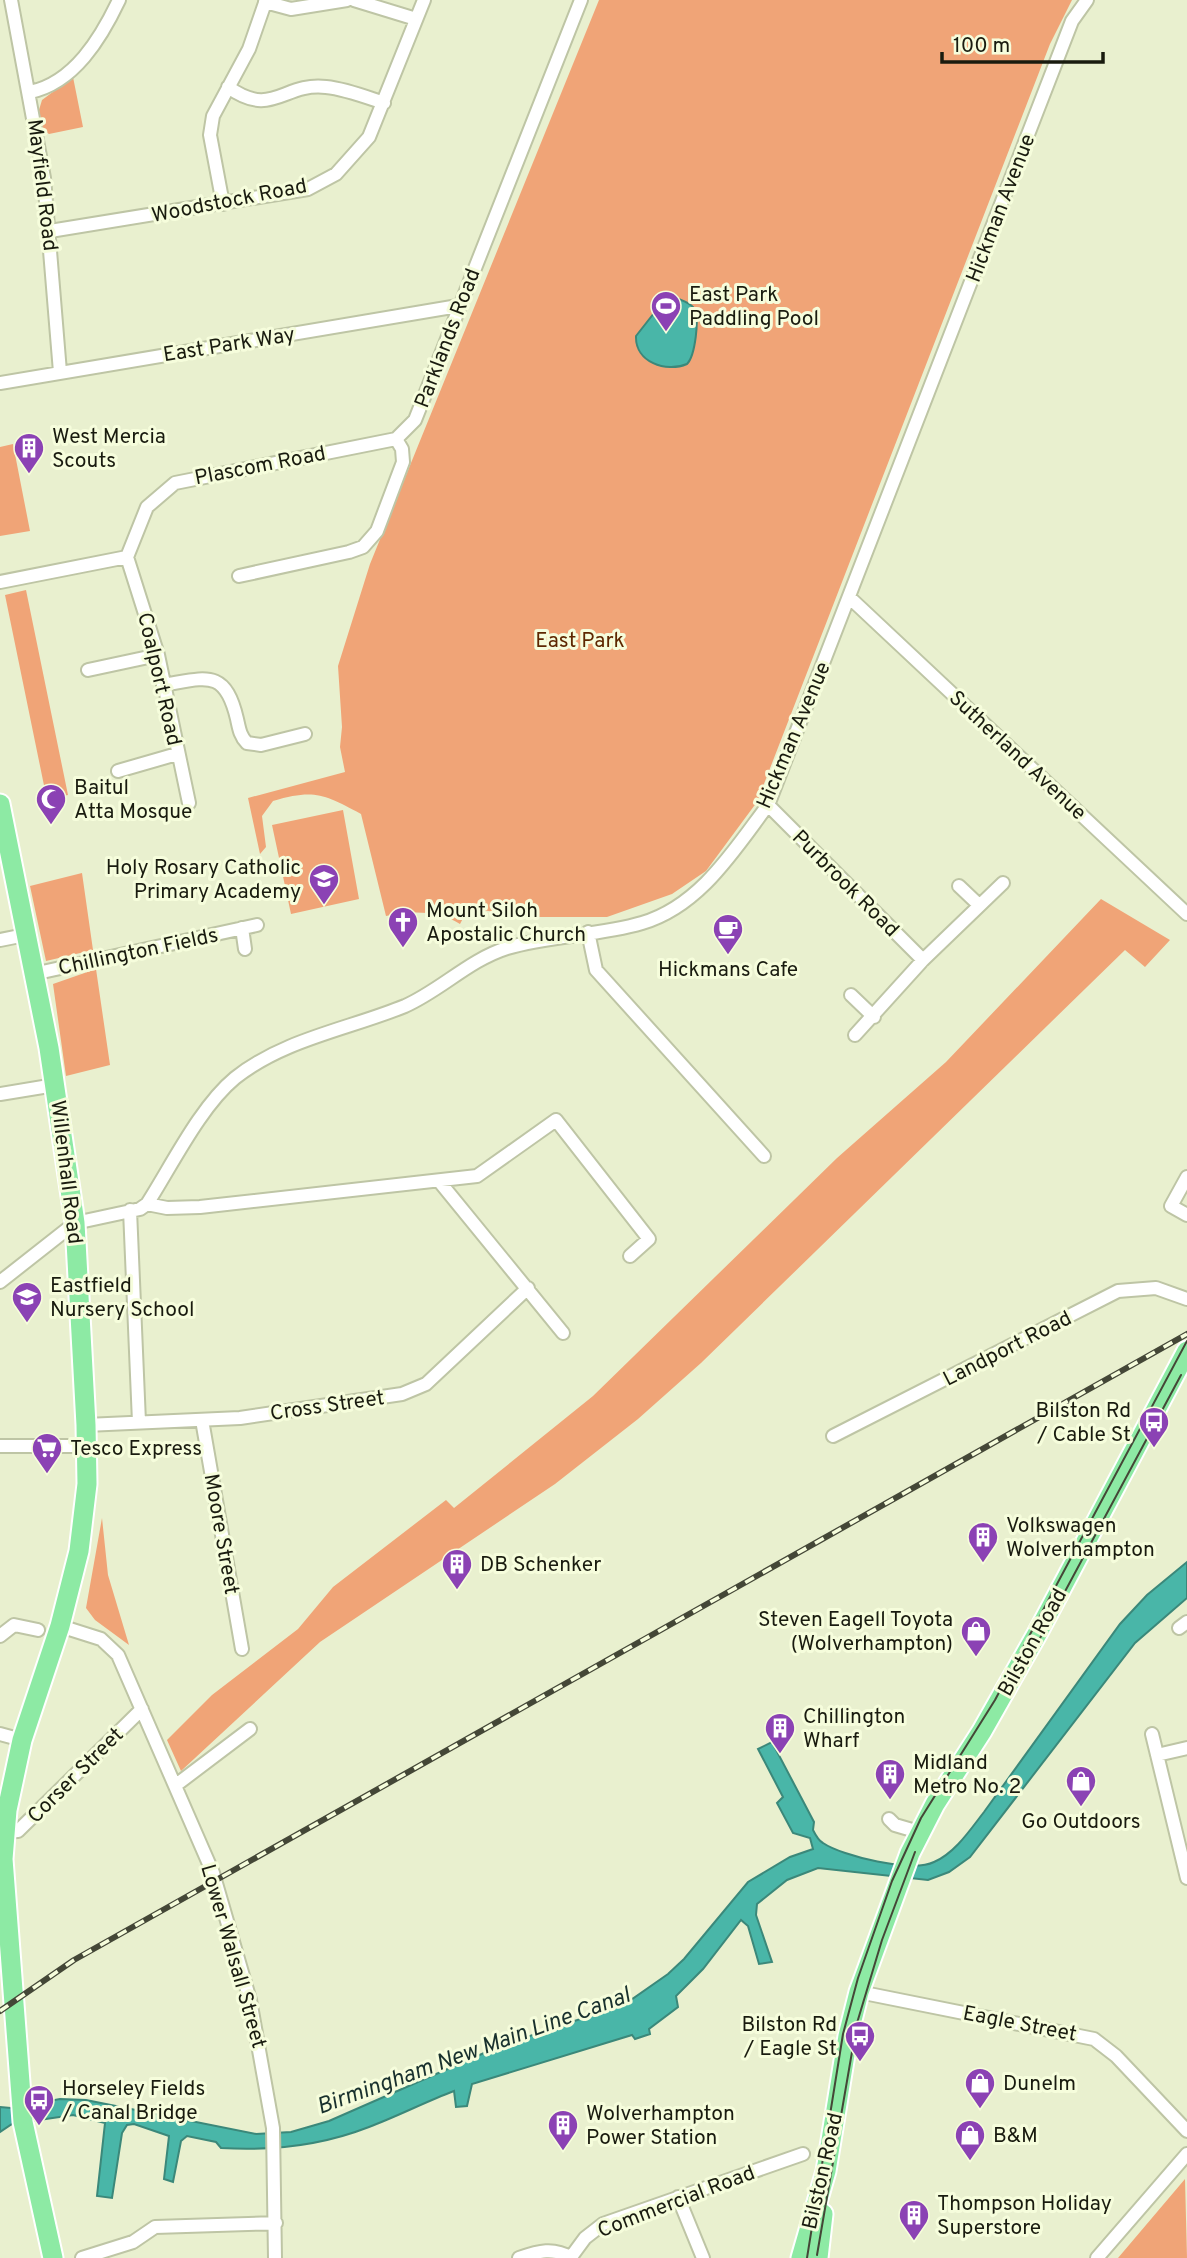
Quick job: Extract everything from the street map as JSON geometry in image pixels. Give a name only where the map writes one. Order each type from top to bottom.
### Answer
[{"type":"highway","name":"Willenhall Road","points":[[0,804],[55,1085],[75,1223],[87,1446],[83,1526],[60,1626],[22,1740],[4,1832],[3,1885],[20,2099],[53,2258]]},
{"type":"highway","name":"Bilston Road","points":[[802,2258],[826,2171],[859,1992],[909,1853],[1020,1665],[1187,1352]]},
{"type":"highway","points":[[819,2249],[826,2171]]},
{"type":"street","name":"Mayfield Road","points":[[12,0],[30,92],[50,231],[60,372]]},
{"type":"street","points":[[30,92],[51,87],[92,47],[119,0]]},
{"type":"street","points":[[223,204],[211,135],[212,116],[249,49],[265,1],[291,9],[347,0]]},
{"type":"street","points":[[354,0],[416,19]]},
{"type":"street","name":"Woodstock Road","points":[[50,231],[307,189],[336,174],[369,137],[424,0]]},
{"type":"street","name":"Parklands Road","points":[[396,439],[415,420],[581,0]]},
{"type":"street","name":"Hickman Avenue","points":[[147,1204],[213,1101],[238,1076],[297,1044],[405,1006],[449,978],[504,949],[642,923],[668,912],[722,867],[768,805],[1072,21],[1087,0]]},
{"type":"street","points":[[228,87],[241,96],[262,102],[325,87],[384,103]]},
{"type":"street","name":"East Park Way","points":[[0,383],[458,306]]},
{"type":"street","points":[[238,575],[349,552],[371,541],[403,462],[402,449],[396,439]]},
{"type":"street","name":"Plascom Road","points":[[127,557],[147,507],[175,483],[396,439]]},
{"type":"street","points":[[0,582],[127,557]]},
{"type":"street","name":"Coalport Road","points":[[127,557],[158,655],[189,803]]},
{"type":"street","name":"Sutherland Avenue","points":[[849,597],[1186,913]]},
{"type":"street","points":[[88,670],[158,655]]},
{"type":"street","points":[[163,685],[206,678],[220,682],[232,697],[240,733],[247,743],[261,745],[305,734]]},
{"type":"street","points":[[118,771],[177,754]]},
{"type":"street","name":"Purbrook Road","points":[[768,805],[923,960]]},
{"type":"street","points":[[855,1035],[923,960],[1003,883]]},
{"type":"street","points":[[959,886],[979,905]]},
{"type":"street","name":"Chillington Fields","points":[[33,974],[257,925]]},
{"type":"street","name":"Chillington Fields","points":[[242,928],[246,949]]},
{"type":"street","points":[[589,932],[596,970],[764,1156]]},
{"type":"street","points":[[0,940],[25,935]]},
{"type":"street","points":[[851,995],[874,1017]]},
{"type":"street","points":[[0,1094],[55,1085]]},
{"type":"street","points":[[0,1282],[75,1223],[140,1209],[147,1204],[167,1209],[200,1207],[477,1176],[556,1120],[649,1239],[630,1256]]},
{"type":"street","points":[[1187,1177],[1171,1206],[1187,1215]]},
{"type":"street","points":[[439,1181],[563,1333]]},
{"type":"street","points":[[130,1210],[139,1422]]},
{"type":"street","name":"Cross Street","points":[[86,1425],[202,1420],[402,1394],[426,1384],[528,1288]]},
{"type":"street","name":"Landport Road","points":[[833,1436],[1118,1291],[1156,1288],[1187,1299]]},
{"type":"street","name":"Moore Street","points":[[202,1420],[242,1648]]},
{"type":"street","points":[[0,1446],[87,1446]]},
{"type":"street","points":[[0,1636],[13,1625],[38,1630]]},
{"type":"street","name":"Lower Walsall Street","points":[[60,1626],[101,1639],[111,1647],[124,1666],[176,1785],[224,1906],[259,2040],[273,2128],[275,2258]]},
{"type":"street","name":"Corser Street","points":[[4,1832],[18,1831],[142,1709]]},
{"type":"street","points":[[176,1785],[250,1729]]},
{"type":"street","points":[[0,1734],[22,1740]]},
{"type":"street","points":[[1152,1734],[1183,1846],[1187,1878]]},
{"type":"street","points":[[1157,1755],[1187,1748]]},
{"type":"street","points":[[889,1819],[895,1825],[919,1832]]},
{"type":"street","name":"Eagle Street","points":[[859,1992],[1094,2039],[1116,2056],[1187,2131]]},
{"type":"street","name":"Commercial Road","points":[[519,2258],[553,2250],[572,2258],[585,2238],[603,2224],[803,2154]]},
{"type":"street","points":[[1097,2258],[1187,2154]]},
{"type":"street","points":[[678,2197],[703,2258]]},
{"type":"street","points":[[82,2258],[133,2242],[155,2227],[276,2223]]},
{"type":"green space","name":"East Park","points":[[599,0],[1072,0],[1050,44],[757,802],[706,871],[672,894],[607,917],[525,917],[476,909],[470,905],[460,924],[442,916],[424,913],[386,916],[361,814],[318,796],[299,795],[273,801],[262,816],[266,847],[260,854],[248,798],[345,772],[340,747],[342,727],[338,666],[370,564]]},
{"type":"green space","points":[[73,77],[83,127],[49,134],[43,130],[39,110],[42,100]]},
{"type":"green space","points":[[13,444],[30,531],[0,536],[0,447]]},
{"type":"green space","points":[[26,590],[68,795],[47,800],[5,595]]},
{"type":"green space","points":[[343,810],[359,899],[291,914],[272,825]]},
{"type":"green space","points":[[82,873],[93,950],[46,961],[30,886]]},
{"type":"green space","points":[[1101,899],[1170,940],[1145,967],[1125,950],[701,1363],[638,1419],[555,1484],[320,1642],[181,1771],[167,1740],[212,1695],[298,1629],[333,1587],[446,1500],[454,1508],[593,1396],[837,1158],[946,1062]]},
{"type":"green space","points":[[96,969],[110,1065],[66,1076],[53,984]]},
{"type":"green space","points":[[102,1518],[108,1575],[129,1645],[95,1620],[86,1608]]},
{"type":"green space","points":[[1185,2179],[1187,2258],[1118,2258]]},
{"type":"water","name":"East Park Paddling Pool","points":[[679,299],[691,305],[696,313],[697,328],[692,353],[687,364],[661,366],[646,359],[641,353],[636,336],[662,303]]},
{"type":"water","points":[[1187,1562],[1187,1598],[1135,1643],[970,1857],[949,1872],[928,1880],[818,1868],[787,1880],[757,1904],[756,1915],[772,1962],[759,1964],[748,1926],[741,1920],[703,1969],[676,1996],[678,2007],[649,2029],[650,2034],[635,2039],[632,2035],[472,2084],[467,2106],[456,2107],[454,2091],[369,2127],[315,2142],[240,2149],[221,2148],[216,2142],[187,2136],[181,2141],[173,2182],[164,2179],[169,2136],[134,2124],[127,2125],[122,2133],[112,2198],[97,2196],[105,2123],[73,2115],[12,2124],[0,2132],[0,2107],[11,2108],[60,2099],[86,2100],[256,2134],[291,2132],[329,2121],[500,2046],[625,2004],[668,1974],[684,1959],[748,1882],[790,1857],[813,1849],[810,1838],[793,1833],[777,1803],[783,1797],[758,1749],[772,1742],[814,1822],[813,1830],[822,1842],[845,1853],[877,1862],[910,1866],[934,1862],[955,1847],[973,1826],[1120,1624],[1147,1595]]},
{"type":"tram line","points":[[807,2258],[843,2034],[858,1978],[892,1881],[921,1818],[995,1700],[1187,1341]]},
{"type":"tram line","points":[[1017,1681],[1181,1375]]},
{"type":"tram line","points":[[817,2255],[857,2023],[882,1940],[915,1852]]},
{"type":"railway","points":[[0,2011],[74,1960],[1187,1334]]},
{"type":"place","name":"East Park Paddling Pool","points":[[666,333]]},
{"type":"place","name":"West Mercia Scouts","points":[[29,475]]},
{"type":"place","name":"Baitul Atta Mosque","points":[[51,826]]},
{"type":"place","name":"Holy Rosary Catholic Primary Academy","points":[[324,906]]},
{"type":"place","name":"Mount Siloh Apostalic Church","points":[[403,949]]},
{"type":"place","name":"Hickmans Cafe","points":[[728,956]]},
{"type":"place","name":"Eastfield Nursery School","points":[[27,1324]]},
{"type":"place","name":"Bilston Rd / Cable St","points":[[1154,1449]]},
{"type":"place","name":"Tesco Express","points":[[47,1475]]},
{"type":"place","name":"Volkswagen Wolverhampton","points":[[983,1564]]},
{"type":"place","name":"DB Schenker","points":[[457,1591]]},
{"type":"place","name":"Steven Eagell Toyota (Wolverhampton)","points":[[976,1658]]},
{"type":"place","name":"Chillington Wharf","points":[[780,1755]]},
{"type":"place","name":"Midland Metro No. 2","points":[[890,1801]]},
{"type":"place","name":"Go Outdoors","points":[[1081,1808]]},
{"type":"place","name":"Bilston Rd / Eagle St","points":[[860,2063]]},
{"type":"place","name":"Dunelm","points":[[980,2110]]},
{"type":"place","name":"Horseley Fields / Canal Bridge","points":[[39,2127]]},
{"type":"place","name":"Wolverhampton Power Station","points":[[563,2152]]},
{"type":"place","name":"B&M","points":[[970,2162]]},
{"type":"place","name":"Thompson Holiday Superstore","points":[[914,2242]]},
{"type":"water label","name":"Birmingham New Main Line Canal","points":[[473,2050]]}]
